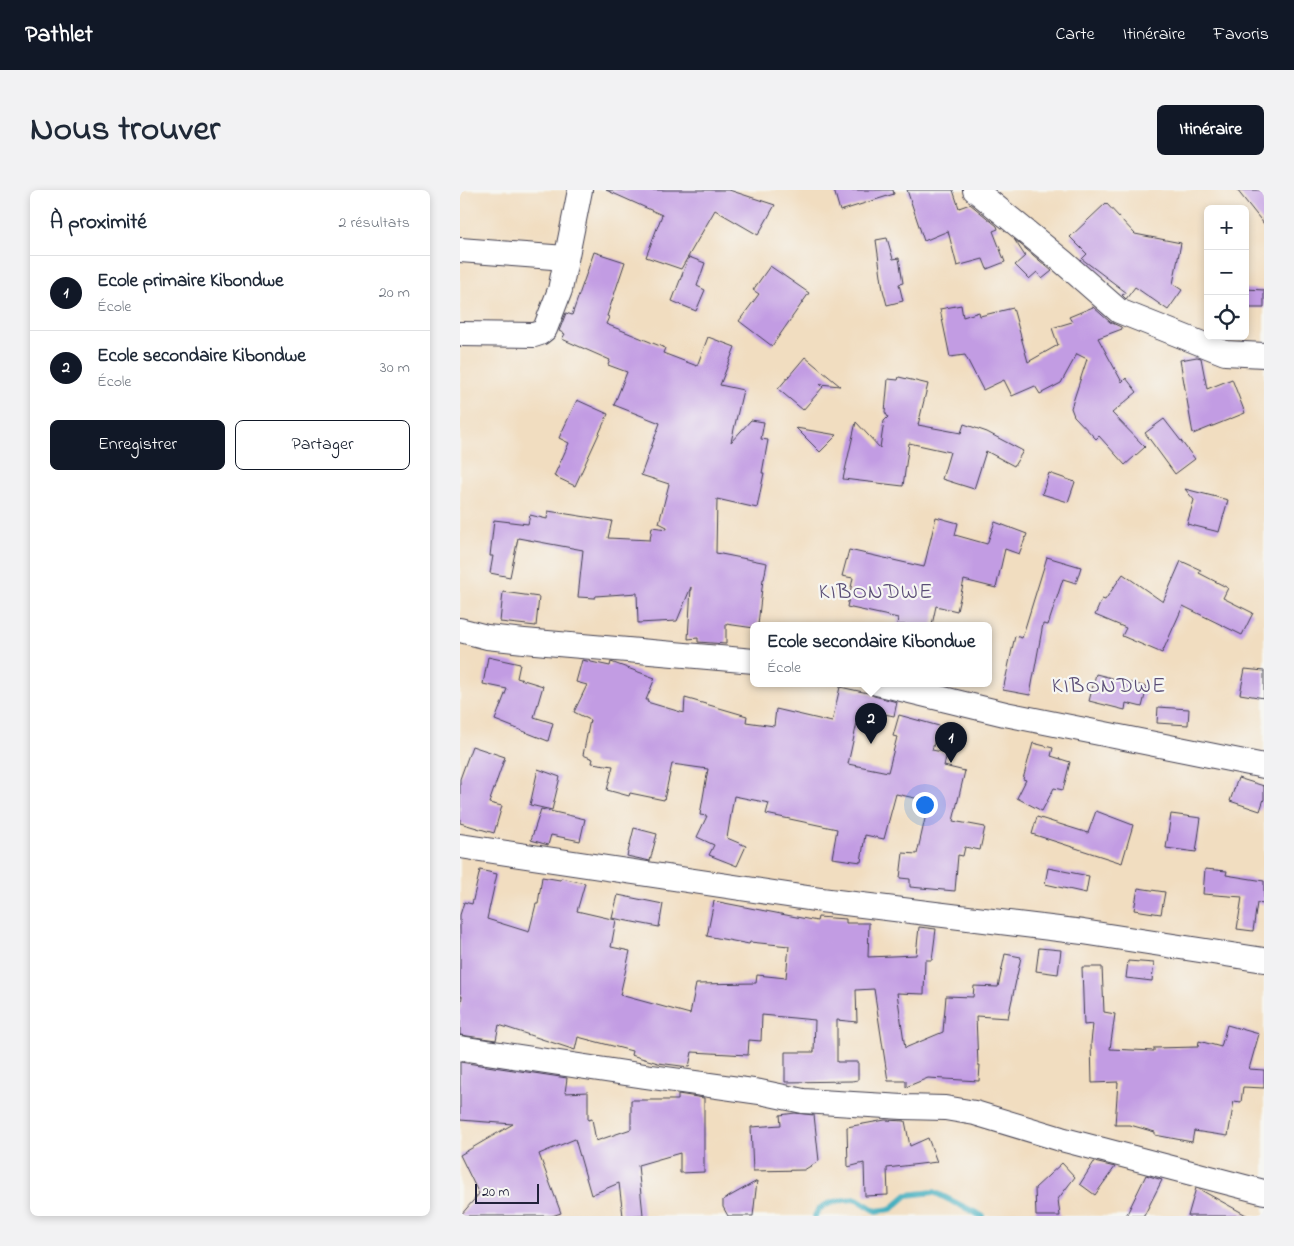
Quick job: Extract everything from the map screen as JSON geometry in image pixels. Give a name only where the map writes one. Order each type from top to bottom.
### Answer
[{"type":"street","points":[[460,334],[534,335],[540,333],[548,322],[560,290],[580,190]]},
{"type":"street","points":[[974,190],[1062,261],[1119,311],[1225,353],[1264,355]]},
{"type":"street","points":[[460,250],[566,258]]},
{"type":"street","points":[[460,630],[487,637],[524,641],[750,661]]},
{"type":"street","points":[[894,687],[1005,714],[1264,766]]},
{"type":"street","points":[[460,846],[820,900],[1083,932],[1264,960]]},
{"type":"street","points":[[460,1048],[760,1092],[802,1100],[945,1108],[975,1113],[1061,1139],[1264,1192]]},
{"type":"building","points":[[606,190],[729,190],[775,205],[758,235],[715,210],[681,269],[646,257],[662,215]]},
{"type":"building","points":[[834,190],[893,190],[894,194],[840,211]]},
{"type":"building","points":[[907,190],[953,190],[959,208],[970,204],[997,226],[998,229],[993,231],[1005,262],[987,269],[983,259],[957,266],[948,231],[924,241]]},
{"type":"building","points":[[1237,190],[1264,190],[1264,224],[1249,205]]},
{"type":"building","points":[[1106,203],[1135,234],[1181,243],[1173,284],[1182,290],[1168,310],[1135,287],[1126,299],[1122,295],[1127,293],[1082,259],[1087,254],[1070,237]]},
{"type":"building","points":[[887,238],[893,259],[899,258],[903,283],[899,284],[903,301],[887,305],[876,240]]},
{"type":"building","points":[[1014,239],[1052,271],[1042,279],[1037,272],[1029,279],[1015,265],[1025,256]]},
{"type":"building","points":[[594,252],[625,262],[606,324],[665,348],[663,353],[697,366],[708,337],[735,347],[720,385],[743,390],[731,442],[751,420],[764,422],[761,439],[768,440],[757,508],[717,499],[716,553],[767,563],[763,579],[758,622],[750,622],[750,627],[726,624],[726,644],[698,642],[698,638],[688,639],[691,587],[677,621],[638,623],[637,593],[596,596],[595,598],[578,597],[583,550],[518,538],[510,577],[490,573],[493,556],[490,556],[494,520],[528,524],[530,515],[547,519],[548,511],[612,521],[608,538],[650,540],[652,527],[667,529],[667,527],[659,523],[669,484],[641,475],[660,423],[614,405],[627,372],[608,365],[610,360],[562,339],[565,334],[559,331],[566,313],[572,315]]},
{"type":"building","points":[[689,257],[705,263],[697,286],[705,290],[696,311],[672,301]]},
{"type":"building","points":[[770,266],[809,293],[772,346],[739,321],[759,294],[753,290]]},
{"type":"building","points":[[1249,289],[1264,290],[1264,308],[1249,308]]},
{"type":"building","points":[[961,305],[963,317],[979,312],[980,316],[1013,308],[1028,362],[1058,345],[1052,328],[1072,322],[1069,317],[1093,307],[1110,322],[1121,327],[1122,329],[1098,338],[1122,382],[1126,378],[1137,392],[1112,413],[1145,447],[1125,465],[1099,436],[1096,439],[1074,416],[1071,408],[1087,359],[1077,354],[1061,383],[1040,394],[1035,386],[1012,396],[1004,380],[983,390],[965,355],[950,357],[940,309]]},
{"type":"building","points":[[805,357],[840,386],[820,384],[823,387],[803,410],[778,389]]},
{"type":"building","points":[[1201,358],[1207,389],[1232,379],[1245,413],[1193,434],[1180,360]]},
{"type":"building","points":[[899,377],[928,384],[918,425],[961,433],[964,424],[987,432],[1023,451],[1014,466],[986,451],[974,489],[942,479],[950,452],[909,443],[903,486],[843,479],[856,422],[880,448],[884,421],[888,417],[885,412],[888,379],[898,380]]},
{"type":"building","points":[[577,400],[608,414],[575,486],[554,476],[569,443],[559,438]]},
{"type":"building","points":[[1164,419],[1195,459],[1175,474],[1145,433]]},
{"type":"building","points":[[796,428],[837,435],[820,452]]},
{"type":"building","points":[[1049,473],[1075,482],[1068,502],[1042,494]]},
{"type":"building","points":[[1185,489],[1228,500],[1219,532],[1187,524],[1194,500]]},
{"type":"building","points":[[936,517],[958,523],[955,535],[987,544],[995,522],[1027,534],[1019,554],[1005,549],[996,588],[964,580],[957,611],[936,606],[933,622],[897,622],[898,618],[847,607],[853,578],[842,576],[849,550],[924,567]]},
{"type":"building","points":[[1047,557],[1081,567],[1076,583],[1063,579],[1048,625],[1043,624],[1030,695],[1003,690],[1015,636],[1022,638]]},
{"type":"building","points":[[1181,561],[1201,570],[1199,573],[1228,588],[1223,598],[1253,613],[1242,635],[1183,606],[1162,653],[1122,636],[1126,628],[1095,615],[1102,599],[1105,600],[1123,574],[1163,602]]},
{"type":"building","points":[[503,592],[539,597],[536,626],[500,622]]},
{"type":"building","points":[[488,657],[520,664],[517,678],[543,686],[534,717],[553,723],[548,741],[495,720],[507,689],[483,684]]},
{"type":"building","points":[[582,660],[610,666],[611,662],[655,678],[646,700],[648,700],[647,702],[684,713],[685,698],[747,716],[746,722],[774,726],[776,709],[832,722],[840,687],[897,702],[894,716],[860,709],[848,764],[888,772],[897,737],[893,736],[899,715],[939,726],[932,750],[947,753],[944,766],[965,771],[953,821],[985,827],[980,850],[965,847],[963,856],[958,855],[955,891],[910,887],[910,879],[900,878],[903,853],[917,854],[929,801],[896,794],[884,839],[865,835],[861,862],[832,858],[837,829],[766,814],[769,803],[734,796],[727,838],[746,846],[737,866],[709,855],[714,845],[697,837],[707,816],[700,815],[708,769],[672,764],[664,800],[630,793],[629,796],[607,790],[613,766],[592,763],[593,759],[583,755],[590,720],[574,712],[587,685],[576,682]]},
{"type":"building","points":[[1245,669],[1264,671],[1264,698],[1240,694]]},
{"type":"building","points":[[1096,674],[1147,687],[1142,707],[1126,703],[1125,710],[1089,701]]},
{"type":"building","points":[[1158,707],[1189,709],[1188,725],[1157,723]]},
{"type":"building","points":[[1033,743],[1053,748],[1051,756],[1070,762],[1063,790],[1054,788],[1042,811],[1017,798],[1026,780],[1023,779]]},
{"type":"building","points":[[472,746],[505,757],[489,803],[502,806],[494,833],[460,823],[460,779]]},
{"type":"building","points":[[538,769],[560,777],[552,810],[530,805]]},
{"type":"building","points":[[1238,778],[1264,786],[1264,799],[1260,811],[1230,801]]},
{"type":"building","points":[[541,809],[585,819],[580,841],[551,835],[548,845],[531,840]]},
{"type":"building","points":[[1096,811],[1133,825],[1122,863],[1032,834],[1037,817],[1088,833]]},
{"type":"building","points":[[1171,814],[1201,818],[1196,852],[1166,848]]},
{"type":"building","points":[[634,828],[657,834],[650,861],[627,856]]},
{"type":"building","points":[[1048,868],[1089,876],[1086,893],[1045,884]]},
{"type":"building","points":[[1205,869],[1227,871],[1226,875],[1264,881],[1264,904],[1257,903],[1253,931],[1237,929],[1242,897],[1203,894]]},
{"type":"building","points":[[480,870],[497,874],[487,919],[529,932],[536,904],[538,904],[542,877],[560,880],[561,878],[585,883],[577,911],[616,920],[611,947],[630,951],[620,995],[690,1014],[696,984],[756,983],[757,975],[786,978],[789,946],[750,942],[749,944],[707,936],[714,901],[817,921],[818,917],[846,919],[846,923],[869,923],[868,957],[916,955],[919,927],[936,929],[932,960],[925,960],[924,994],[897,993],[905,1048],[943,1032],[946,996],[973,997],[974,986],[998,987],[1005,954],[1021,957],[1008,1018],[976,1016],[978,1065],[980,1065],[979,1081],[928,1078],[906,1087],[906,1081],[888,1081],[874,989],[856,990],[857,1022],[837,1020],[837,1062],[858,1062],[858,1080],[852,1081],[785,1082],[785,1052],[814,1052],[815,1020],[762,1015],[761,1041],[749,1040],[748,1055],[692,1052],[689,1067],[658,1063],[631,1055],[632,1051],[578,1037],[575,1050],[499,1025],[496,1040],[460,1035],[462,996],[460,996],[460,915],[464,902],[472,904]]},
{"type":"building","points":[[1138,888],[1165,892],[1161,914],[1134,910]]},
{"type":"building","points":[[618,895],[663,904],[659,927],[612,918]]},
{"type":"building","points":[[1039,948],[1061,950],[1058,974],[1036,971]]},
{"type":"building","points":[[1128,961],[1154,963],[1152,981],[1126,978]]},
{"type":"building","points":[[1082,967],[1102,967],[1104,1012],[1115,1014],[1110,1049],[1154,1051],[1154,1048],[1198,1047],[1199,1041],[1221,1047],[1227,1025],[1259,1034],[1249,1069],[1264,1070],[1264,1088],[1243,1087],[1241,1102],[1234,1101],[1228,1136],[1194,1131],[1192,1142],[1155,1135],[1155,1132],[1130,1125],[1115,1125],[1118,1082],[1092,1083],[1091,1043],[1093,1024],[1084,1025]]},
{"type":"building","points":[[460,1062],[567,1078],[565,1093],[588,1092],[588,1120],[592,1119],[596,1141],[631,1129],[631,1100],[678,1100],[678,1094],[704,1098],[704,1172],[680,1173],[680,1153],[638,1165],[643,1215],[623,1216],[619,1183],[591,1195],[575,1139],[539,1154],[561,1213],[552,1216],[460,1216],[479,1194],[460,1155],[513,1124],[460,1120]]},
{"type":"building","points":[[795,1113],[814,1115],[819,1161],[804,1170],[753,1171],[751,1127],[781,1125],[780,1115]]},
{"type":"building","points":[[885,1120],[905,1121],[910,1146],[928,1138],[937,1162],[887,1168],[888,1195],[865,1196],[864,1163],[848,1167],[847,1127]]},
{"type":"building","points":[[1094,1162],[1115,1167],[1095,1195],[1080,1184]]},
{"type":"building","points":[[1062,1163],[1075,1177],[1058,1199],[1060,1216],[1036,1216],[1035,1188]]},
{"type":"building","points":[[1146,1175],[1162,1180],[1144,1216],[1126,1216]]},
{"type":"building","points":[[757,1181],[753,1216],[728,1216],[723,1207],[723,1200]]},
{"type":"building","points":[[1196,1188],[1199,1189],[1248,1216],[1188,1216]]},
{"type":"waterway","points":[[815,1216],[822,1207],[839,1201],[857,1199],[876,1211],[891,1209],[907,1195],[934,1192],[982,1216]]},
{"type":"place","name":"Ecole secondaire Kibondwe","points":[[871,744]]},
{"type":"place","name":"Ecole primaire Kibondwe","points":[[951,763]]},
{"type":"district","name":"KIBONDWE","points":[[876,593]]},
{"type":"district","name":"KIBONDWE","points":[[1109,687]]}]
